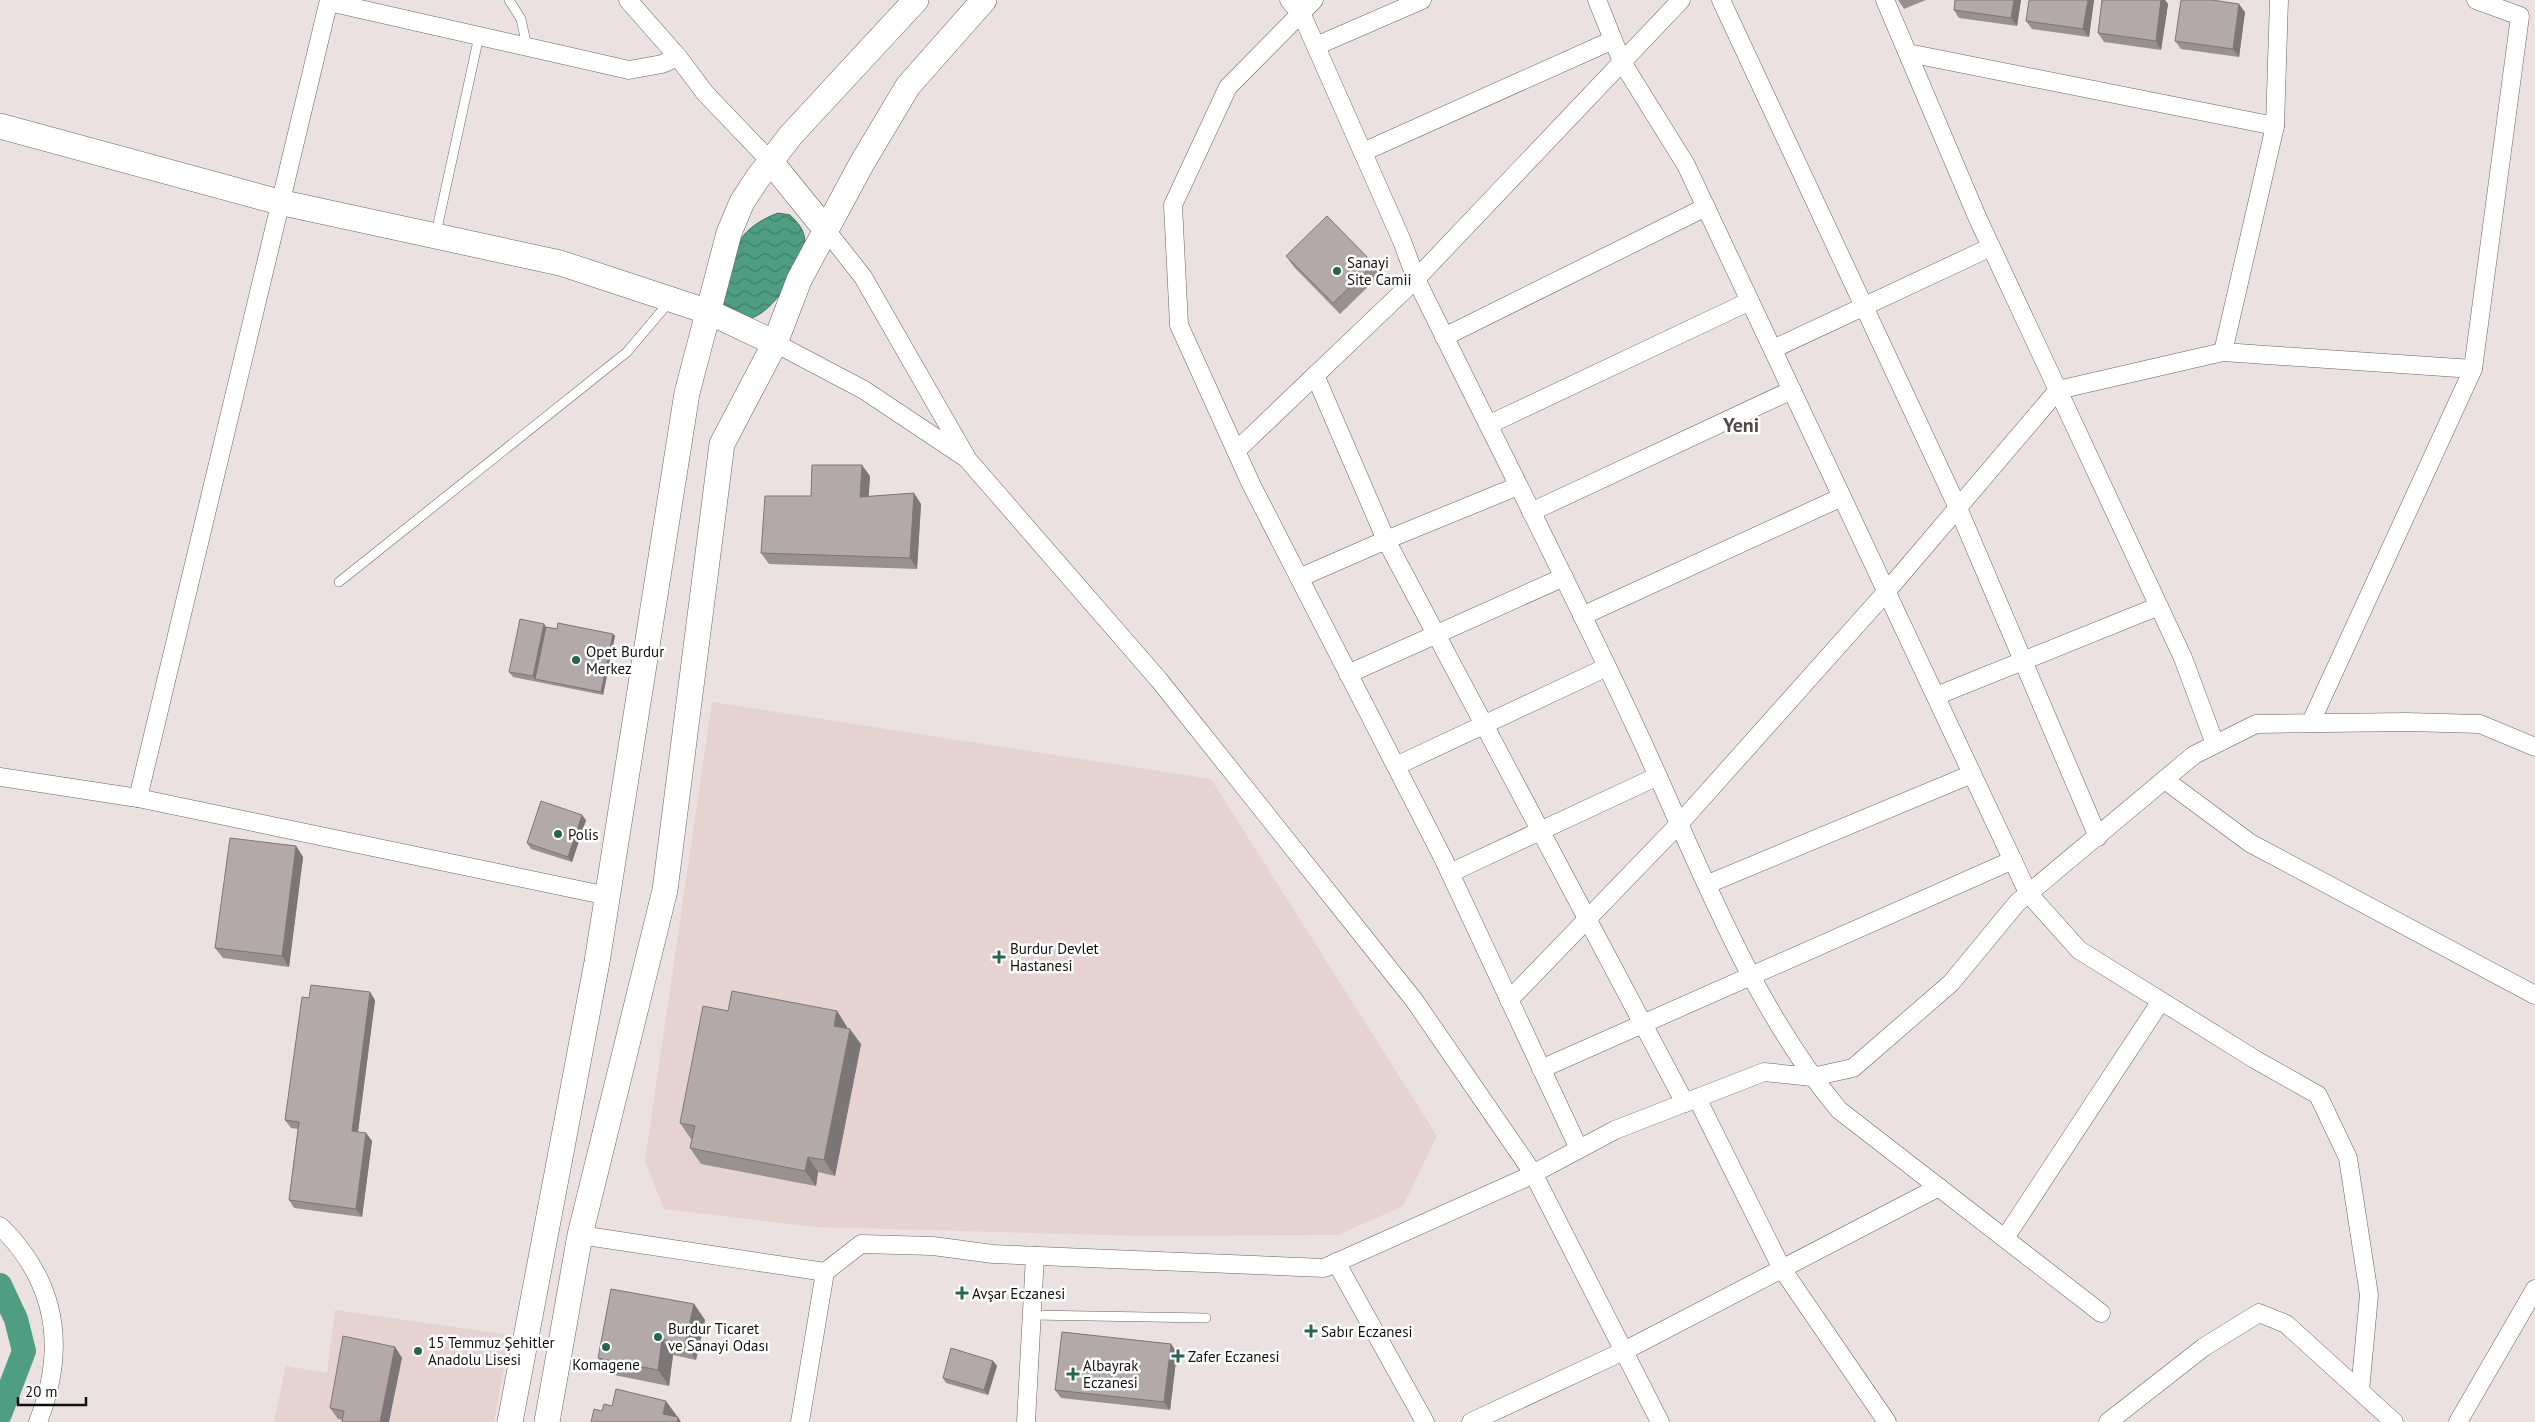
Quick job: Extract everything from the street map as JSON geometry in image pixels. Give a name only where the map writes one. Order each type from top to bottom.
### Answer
[{"type":"main road","points":[[510,1422],[608,896],[675,460],[688,393],[729,233],[742,202],[791,135],[916,0]]},
{"type":"main road","points":[[547,1422],[580,1234],[665,890],[722,444],[775,343],[799,280],[908,86],[984,0]]},
{"type":"main road","points":[[0,126],[279,202],[560,263],[709,312],[775,343]]},
{"type":"main road","points":[[770,162],[826,230]]},
{"type":"street","points":[[628,0],[678,57],[705,93],[770,162]]},
{"type":"street","points":[[1289,0],[1302,15],[1402,241],[1416,279],[1607,667],[1751,978],[1812,1077],[1839,1110],[2102,1313]]},
{"type":"street","points":[[1314,0],[1302,15],[1228,87],[1173,205],[1179,325],[1236,451],[1450,873],[1579,1149]]},
{"type":"street","points":[[1316,46],[1422,0]]},
{"type":"street","points":[[1598,0],[1622,62],[1686,165],[2028,894],[2079,950],[2256,1060],[2318,1095],[2348,1158],[2369,1295],[2360,1391]]},
{"type":"street","points":[[1236,451],[1416,279],[1681,0]]},
{"type":"street","points":[[1721,0],[1958,508],[2098,837]]},
{"type":"street","points":[[1885,0],[1991,247],[2183,658],[2215,744]]},
{"type":"street","points":[[2222,352],[2275,126],[2280,0]]},
{"type":"street","points":[[2311,722],[2472,369],[2528,19],[2476,0]]},
{"type":"street","points":[[138,798],[279,202],[329,1],[629,70],[662,64],[678,57]]},
{"type":"street","points":[[1363,152],[1613,40]]},
{"type":"street","points":[[1908,53],[2275,126]]},
{"type":"street","points":[[1444,337],[1706,207]]},
{"type":"street","points":[[826,230],[864,277],[968,460],[1159,680],[1408,992],[1533,1173],[1660,1422]]},
{"type":"street","points":[[1773,349],[1991,247]]},
{"type":"street","points":[[1488,425],[1750,302]]},
{"type":"street","points":[[775,343],[864,390],[968,460]]},
{"type":"street","points":[[1510,1000],[1680,823],[1887,591],[2058,390],[2222,352],[2472,369]]},
{"type":"street","points":[[1315,375],[1386,540],[1644,1024],[1691,1100],[1782,1269],[1886,1422]]},
{"type":"street","points":[[1531,512],[1792,390]]},
{"type":"street","points":[[1299,578],[1518,486]]},
{"type":"street","points":[[1582,616],[1842,497]]},
{"type":"street","points":[[1348,674],[1564,578]]},
{"type":"street","points":[[1936,696],[2159,606]]},
{"type":"street","points":[[1396,766],[1607,667]]},
{"type":"street","points":[[800,1422],[825,1272],[861,1244],[933,1246],[993,1254],[1324,1268],[1533,1173],[1615,1130],[1764,1072],[1812,1077],[1853,1068],[1882,1045],[1951,983],[2017,903],[2194,755],[2256,724],[2311,722],[2480,724],[2535,747]]},
{"type":"street","points":[[1708,884],[1972,774]]},
{"type":"street","points":[[1450,873],[1658,776]]},
{"type":"street","points":[[0,777],[138,798],[608,896]]},
{"type":"street","points":[[2165,780],[2250,843],[2535,995]]},
{"type":"street","points":[[1542,1069],[1751,978],[2013,860]]},
{"type":"street","points":[[2005,1238],[2160,1001]]},
{"type":"street","points":[[1471,1422],[1624,1351],[1939,1187]]},
{"type":"street","points":[[0,1226],[18,1244],[34,1267],[47,1295],[54,1331],[54,1365],[45,1404],[38,1422]]},
{"type":"street","points":[[580,1234],[825,1272]]},
{"type":"street","points":[[1026,1422],[1035,1256]]},
{"type":"street","points":[[1336,1262],[1425,1422]]},
{"type":"street","points":[[2458,1422],[2535,1288]]},
{"type":"street","points":[[2108,1422],[2204,1347],[2259,1313],[2286,1324],[2394,1422]]},
{"type":"lane","points":[[509,0],[521,19],[527,47]]},
{"type":"lane","points":[[435,236],[479,36]]},
{"type":"lane","points":[[339,582],[572,398],[627,352],[672,299]]},
{"type":"lane","points":[[1032,1315],[1206,1318]]},
{"type":"shaded area","name":"Burdur Devlet Hastanesi","points":[[712,702],[1211,779],[1437,1136],[1403,1206],[1338,1235],[1144,1236],[815,1227],[664,1209],[645,1161]]},
{"type":"shaded area","name":"15 Temmuz Şehitler Anadolu Lisesi","points":[[335,1310],[510,1335],[494,1422],[274,1422],[286,1366],[327,1373]]},
{"type":"water","points":[[778,213],[790,215],[798,224],[805,241],[804,251],[793,275],[777,299],[757,315],[748,319],[732,317],[721,299],[731,258],[736,247],[751,228]]},
{"type":"building","points":[[1955,0],[2014,0],[2011,18],[1954,10]]},
{"type":"building","points":[[2029,0],[2088,0],[2083,29],[2026,21]]},
{"type":"building","points":[[2102,0],[2161,0],[2156,41],[2098,33]]},
{"type":"building","points":[[2181,0],[2212,0],[2239,4],[2233,49],[2175,41]]},
{"type":"building","name":"Sanayi Site Camii","points":[[1327,216],[1374,264],[1333,303],[1286,256]]},
{"type":"building","points":[[812,465],[862,465],[860,497],[914,493],[910,558],[761,553],[765,496],[811,496]]},
{"type":"building","points":[[520,619],[544,624],[533,676],[509,672]]},
{"type":"building","points":[[558,623],[613,634],[601,692],[535,679],[546,627],[557,629]]},
{"type":"building","name":"Polis","points":[[541,801],[582,815],[568,857],[527,843]]},
{"type":"building","points":[[230,838],[296,846],[282,956],[215,948]]},
{"type":"building","points":[[311,985],[370,992],[352,1131],[366,1133],[356,1209],[289,1200],[299,1122],[285,1120],[302,997],[309,998]]},
{"type":"building","points":[[732,991],[837,1011],[834,1026],[850,1029],[824,1160],[808,1157],[805,1171],[690,1148],[695,1126],[680,1123],[703,1006],[728,1011]]},
{"type":"building","name":"Burdur Ticaret ve Sanayi Odası","points":[[611,1289],[694,1304],[685,1344],[662,1339],[658,1370],[598,1358]]},
{"type":"building","points":[[1062,1332],[1171,1344],[1164,1402],[1055,1390]]},
{"type":"building","points":[[343,1336],[395,1347],[380,1422],[342,1422],[344,1411],[330,1408]]},
{"type":"building","points":[[951,1348],[993,1361],[984,1390],[943,1378]]},
{"type":"building","points":[[616,1389],[666,1401],[663,1414],[678,1417],[677,1422],[591,1422],[594,1409],[602,1411],[604,1404],[612,1406]]},
{"type":"waterway","points":[[0,1285],[16,1319],[24,1351],[0,1414]]},
{"type":"place","name":"Sanayi Site Camii","points":[[1337,271]]},
{"type":"place","name":"Opet Burdur Merkez","points":[[576,660]]},
{"type":"place","name":"Polis","points":[[558,834]]},
{"type":"place","name":"Burdur Devlet Hastanesi","points":[[999,957]]},
{"type":"place","name":"Avşar Eczanesi","points":[[962,1293]]},
{"type":"place","name":"Sabır Eczanesi","points":[[1311,1331]]},
{"type":"place","name":"Burdur Ticaret ve Sanayi Odası","points":[[658,1337]]},
{"type":"place","name":"Komagene","points":[[606,1347]]},
{"type":"place","name":"15 Temmuz Şehitler Anadolu Lisesi","points":[[418,1351]]},
{"type":"place","name":"Zafer Eczanesi","points":[[1178,1356]]},
{"type":"place","name":"Albayrak Eczanesi","points":[[1073,1374]]},
{"type":"district","name":"Yeni","points":[[1741,425]]}]
